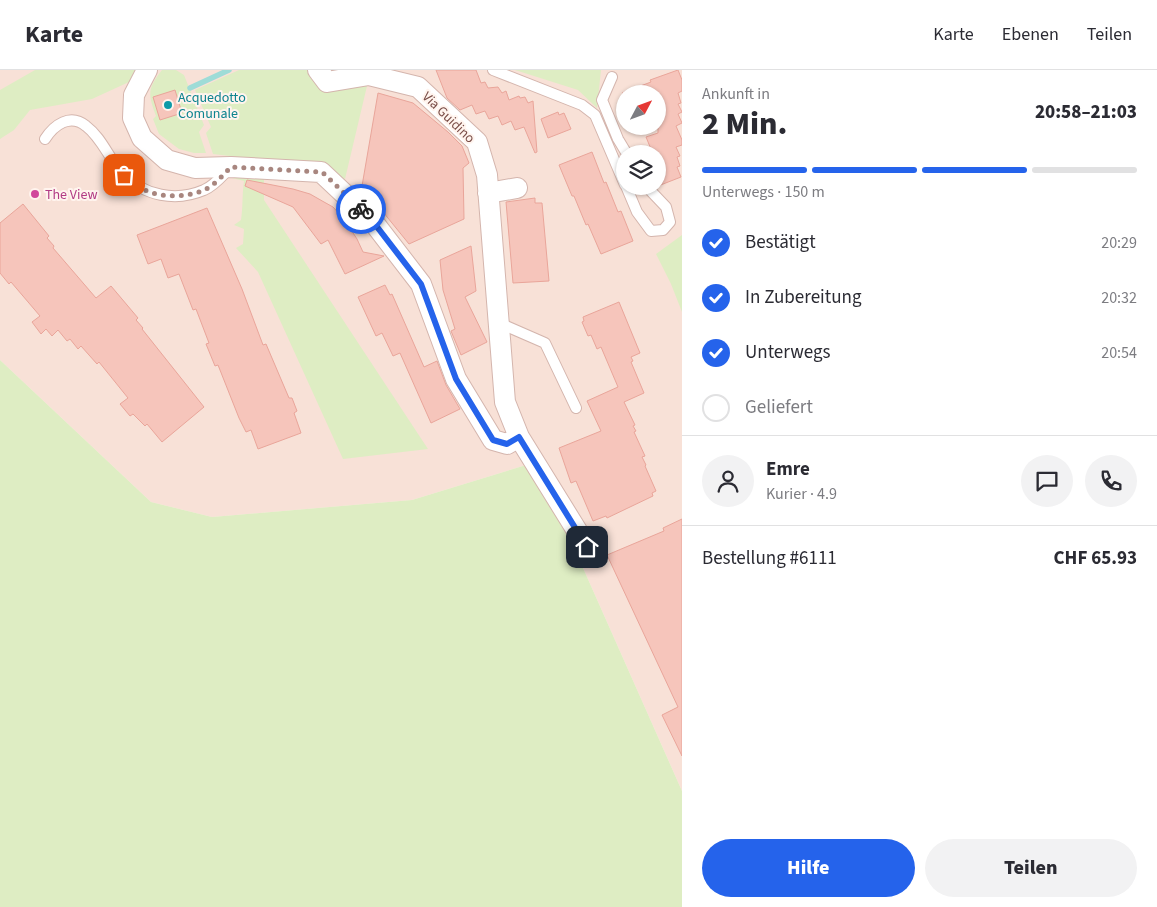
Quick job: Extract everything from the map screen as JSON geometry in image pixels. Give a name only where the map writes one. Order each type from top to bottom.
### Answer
[{"type":"street","points":[[147,70],[134,95],[132,118],[142,138],[167,160],[195,168],[231,167],[322,172],[371,219],[421,284],[456,379],[493,440],[507,444],[519,437]]},
{"type":"street","name":"Via Guidino","points":[[318,70],[327,82],[368,75],[418,87],[477,142],[487,175],[505,402],[519,437],[587,547]]},
{"type":"street","points":[[488,193],[517,188]]},
{"type":"lane","points":[[493,70],[582,105],[595,115],[616,164]]},
{"type":"lane","points":[[612,77],[602,100],[621,145]]},
{"type":"lane","points":[[45,139],[54,127],[61,122],[79,121],[99,139],[124,175],[143,189],[160,195],[179,196],[204,190],[214,184],[231,167]]},
{"type":"lane","points":[[629,195],[637,212],[651,231],[663,230],[670,222],[666,207],[655,195]]},
{"type":"lane","points":[[499,323],[545,343],[576,408]]},
{"type":"shaded area","points":[[0,70],[682,70],[682,791],[536,462],[412,500],[212,517],[151,502],[0,360]]},
{"type":"green space","points":[[35,70],[137,70],[129,82],[92,99],[30,110],[14,130],[0,139],[0,90]]},
{"type":"green space","points":[[162,70],[176,70],[184,75],[204,125],[199,132],[206,153],[194,153],[179,149],[159,134],[153,119],[156,116],[150,92],[151,87]]},
{"type":"green space","points":[[239,70],[309,70],[329,90],[367,86],[345,179],[322,167],[213,154],[206,133],[211,127],[195,90]]},
{"type":"green space","points":[[515,70],[601,70],[597,108],[578,90]]},
{"type":"green space","points":[[232,170],[264,174],[264,200],[428,449],[343,459],[258,272],[236,248],[243,244],[244,229],[234,225],[241,220],[244,181],[232,178]]},
{"type":"green space","points":[[682,235],[682,312],[656,254]]},
{"type":"green space","points":[[0,360],[151,502],[212,517],[412,500],[536,462],[682,791],[682,907],[0,907]]},
{"type":"building","points":[[436,70],[476,70],[481,83],[485,82],[488,88],[498,87],[502,93],[506,91],[509,100],[519,96],[520,98],[525,97],[528,103],[533,101],[537,152],[535,153],[524,127],[515,130],[511,121],[502,125],[498,116],[489,119],[485,111],[476,114],[472,105],[460,110],[447,98]]},
{"type":"building","points":[[678,70],[682,80],[682,91],[678,93],[681,103],[678,104],[682,112],[678,114],[682,123],[676,126],[682,140],[682,145],[676,147],[680,156],[677,157],[680,166],[677,167],[681,177],[666,183],[666,145],[649,145],[646,137],[666,135],[666,85],[643,85],[651,82],[650,80]]},
{"type":"building","name":"Acquedotto Comunale","points":[[175,90],[182,113],[160,120],[153,97]]},
{"type":"building","points":[[378,93],[413,103],[462,146],[469,163],[463,168],[464,219],[409,244],[362,186]]},
{"type":"building","points":[[558,112],[559,115],[564,113],[571,129],[548,138],[541,119]]},
{"type":"building","points":[[592,152],[604,183],[606,182],[618,212],[621,211],[633,241],[601,254],[559,165]]},
{"type":"building","points":[[247,180],[310,194],[333,207],[344,219],[363,252],[384,256],[345,274],[328,240],[321,244],[293,207],[245,186]]},
{"type":"building","points":[[535,198],[535,203],[542,203],[549,281],[513,283],[506,202]]},
{"type":"building","points":[[23,204],[49,236],[47,238],[54,246],[53,248],[96,298],[111,286],[138,318],[136,320],[142,329],[204,407],[162,442],[147,424],[145,426],[133,414],[130,416],[120,404],[128,398],[99,362],[97,364],[81,346],[78,349],[70,339],[67,341],[58,330],[52,336],[46,329],[41,334],[32,322],[40,316],[11,282],[9,284],[0,273],[0,223]]},
{"type":"building","points":[[207,208],[242,289],[263,345],[266,344],[289,398],[292,398],[297,411],[294,413],[301,433],[258,449],[251,430],[246,432],[239,418],[218,365],[215,366],[206,344],[209,343],[196,309],[193,310],[179,274],[168,278],[161,259],[148,264],[137,235]]},
{"type":"building","points":[[471,246],[476,291],[465,297],[487,342],[461,355],[451,331],[455,329],[443,290],[440,260]]},
{"type":"building","points":[[385,285],[390,295],[392,294],[424,367],[437,361],[446,385],[460,409],[431,423],[400,353],[393,356],[382,333],[376,336],[358,297]]},
{"type":"building","points":[[619,302],[640,353],[631,357],[633,361],[631,362],[644,393],[624,402],[635,425],[633,426],[636,431],[634,432],[645,456],[642,457],[656,491],[652,493],[653,496],[607,518],[606,516],[593,521],[576,481],[571,483],[559,448],[601,431],[587,401],[618,387],[601,347],[597,349],[591,335],[588,336],[582,322],[584,321],[583,317]]},
{"type":"building","points":[[682,519],[682,756],[662,715],[678,707],[607,555],[664,531],[663,528]]},
{"type":"waterway","points":[[190,88],[229,70]]},
{"type":"way so far","points":[[124,175],[143,189],[160,195],[179,196],[204,190],[214,184],[231,167],[322,172],[361,209]]},
{"type":"place","name":"Acquedotto Comunale","points":[[168,105]]},
{"type":"place","name":"The View","points":[[35,194]]},
{"type":"route","points":[[361,209],[371,219],[421,284],[456,379],[493,440],[507,444],[519,437],[587,547]]}]
